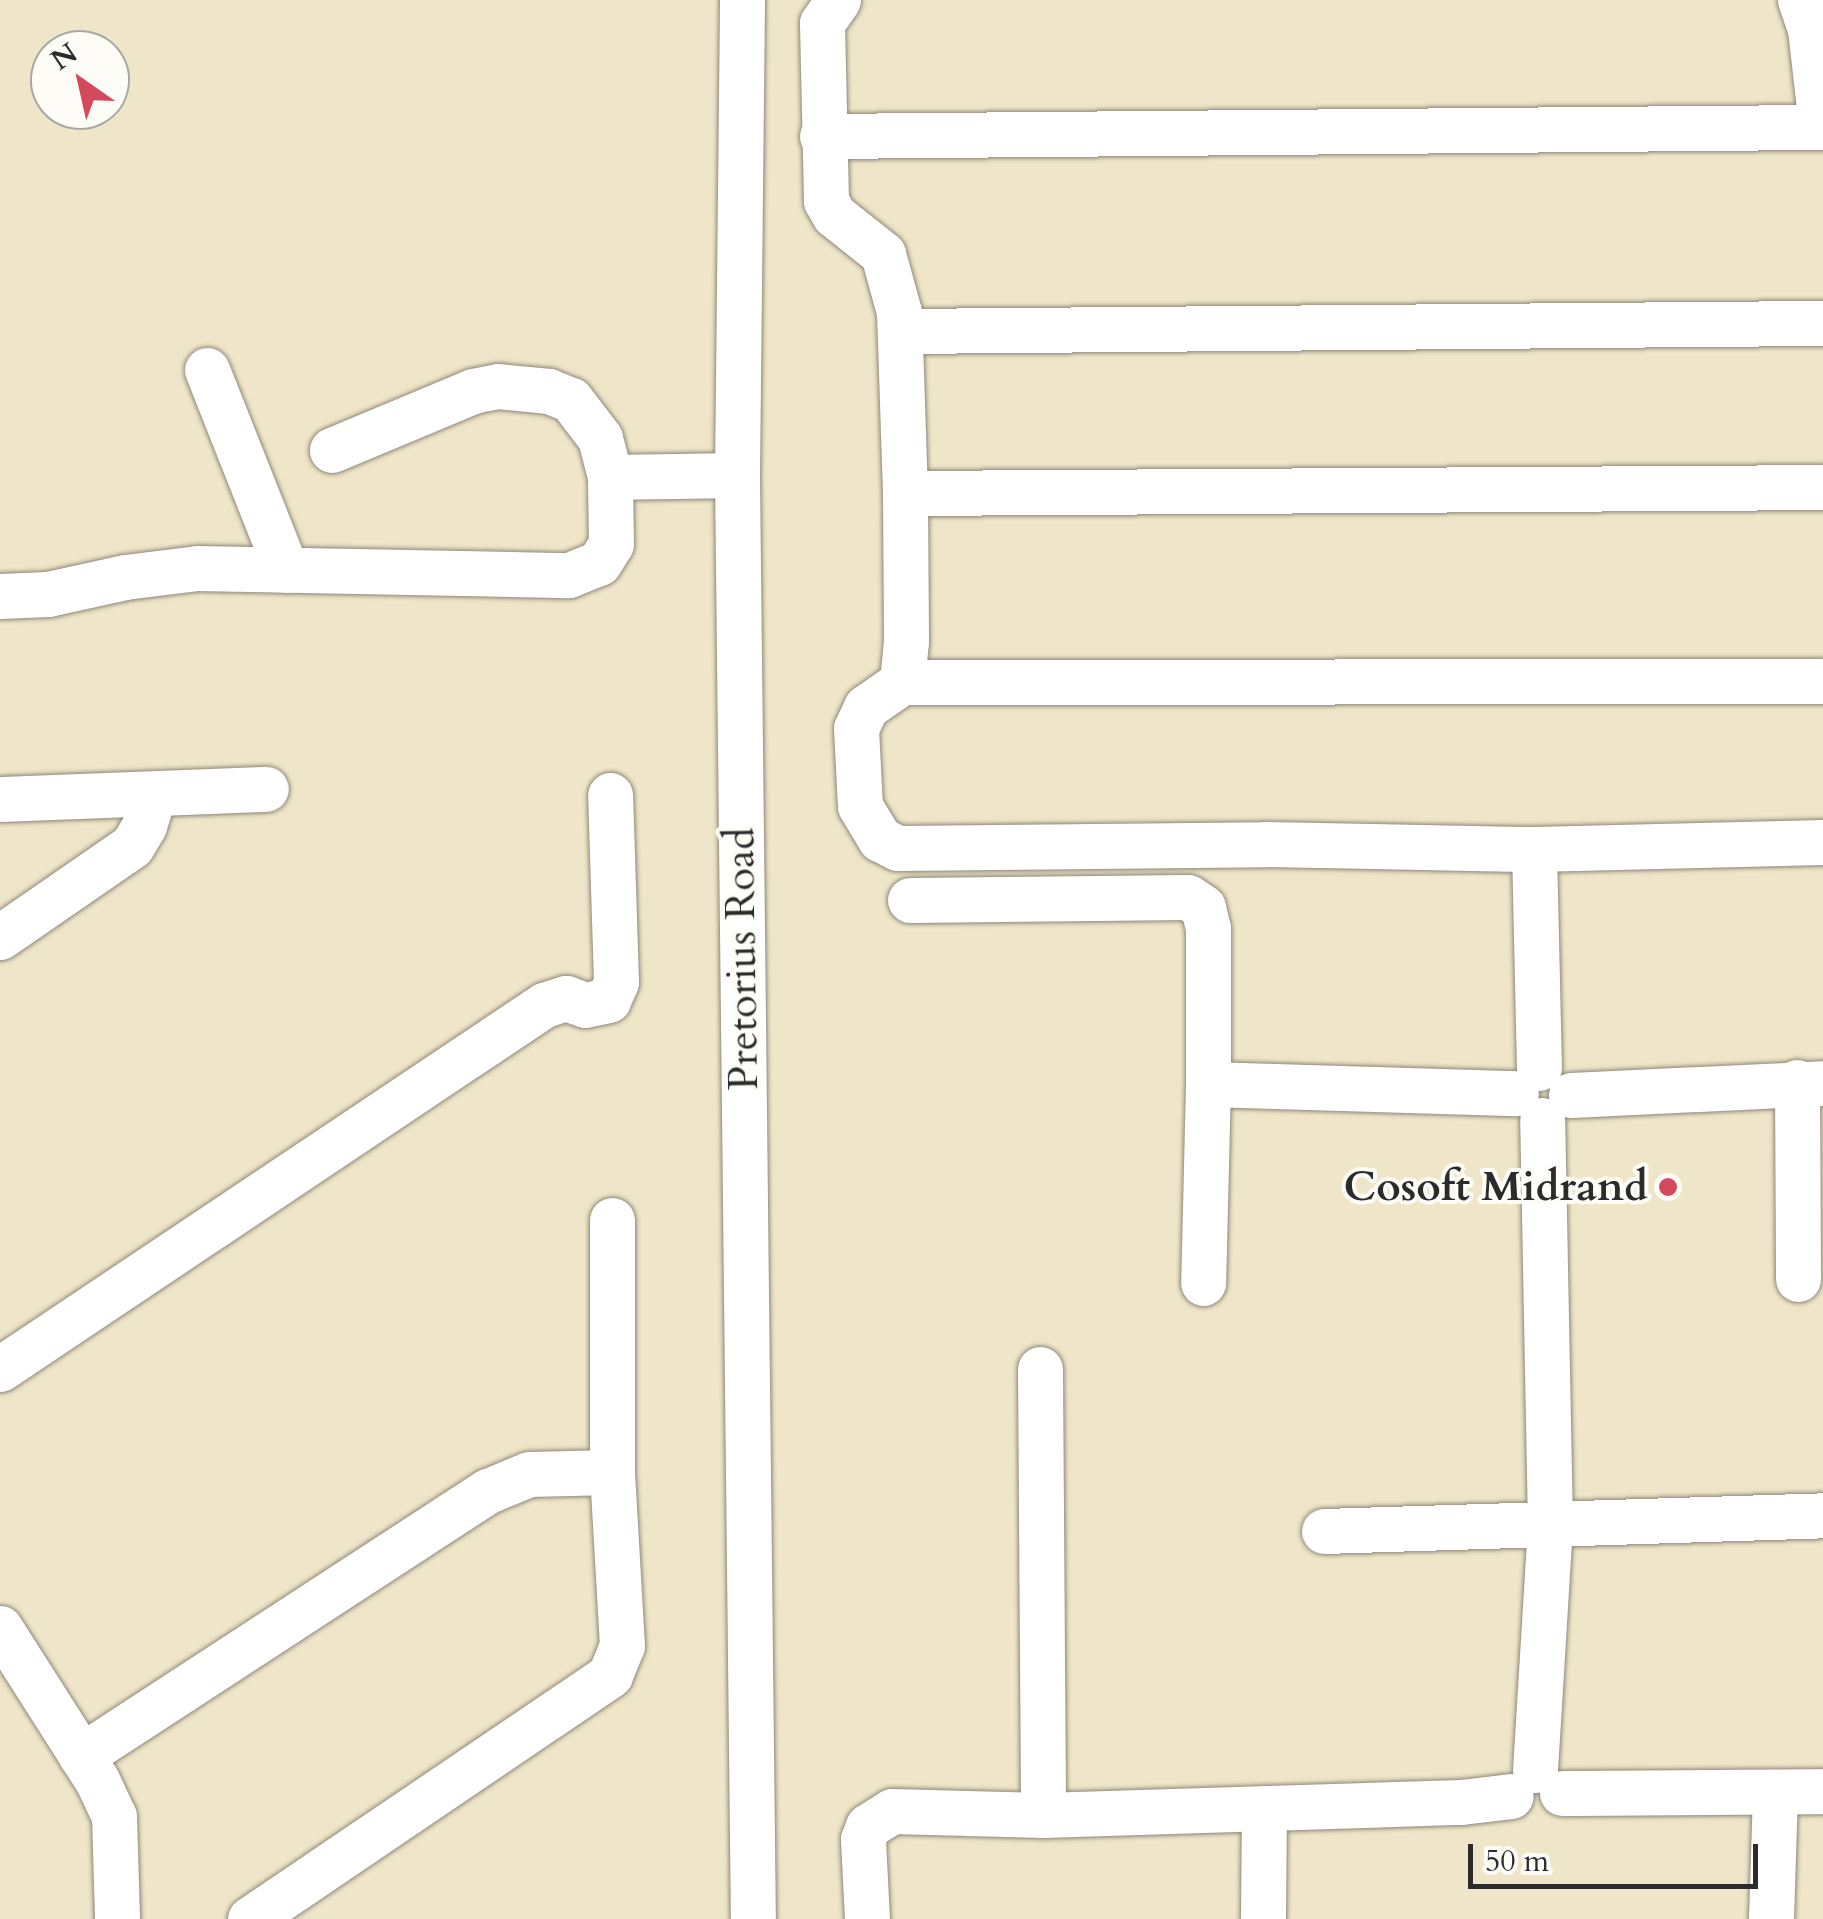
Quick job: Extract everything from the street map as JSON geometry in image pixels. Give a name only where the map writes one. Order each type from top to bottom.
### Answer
[{"type":"street","name":"Pretorius Road","points":[[742,0],[737,475],[753,1919]]},
{"type":"street","points":[[838,0],[822,24],[822,136],[828,207],[884,254],[897,298],[906,493],[906,641],[902,682]]},
{"type":"street","points":[[822,136],[1822,127],[1810,29],[1800,0]]},
{"type":"street","points":[[900,332],[1823,324]]},
{"type":"street","points":[[207,370],[286,570]]},
{"type":"street","points":[[0,596],[48,594],[125,577],[198,568],[582,572],[598,562],[611,544],[610,477],[600,438],[571,400],[521,386],[473,391],[332,450]]},
{"type":"street","points":[[610,477],[737,475]]},
{"type":"street","points":[[906,493],[1823,487]]},
{"type":"street","points":[[1823,681],[902,682],[866,708],[856,728],[860,806],[880,840],[898,848],[1266,844],[1534,849],[1823,842]]},
{"type":"street","points":[[0,799],[153,797],[266,789]]},
{"type":"street","points":[[0,1369],[544,1006],[566,998],[585,1006],[608,1000],[616,982],[610,796]]},
{"type":"street","points":[[0,937],[132,846],[144,826],[153,797]]},
{"type":"street","points":[[1534,849],[1550,1526],[1536,1786]]},
{"type":"street","points":[[910,900],[1188,897],[1206,911],[1208,1084],[1203,1284]]},
{"type":"street","points":[[1208,1084],[1542,1094],[1810,1083],[1798,1279]]},
{"type":"street","points":[[250,1919],[610,1675],[622,1646],[612,1472],[612,1220]]},
{"type":"street","points":[[1040,1369],[1042,1815]]},
{"type":"street","points":[[81,1756],[488,1491],[528,1474],[612,1472]]},
{"type":"street","points":[[1324,1532],[1823,1515]]},
{"type":"street","points":[[0,1628],[114,1816],[117,1919]]},
{"type":"street","points":[[867,1919],[862,1839],[877,1818],[902,1810],[1042,1815],[1264,1808],[1536,1786],[1823,1792]]},
{"type":"street","points":[[1772,1919],[1775,1792]]},
{"type":"street","points":[[1263,1919],[1264,1808]]},
{"type":"place","name":"Cosoft Midrand","points":[[1668,1187]]}]
